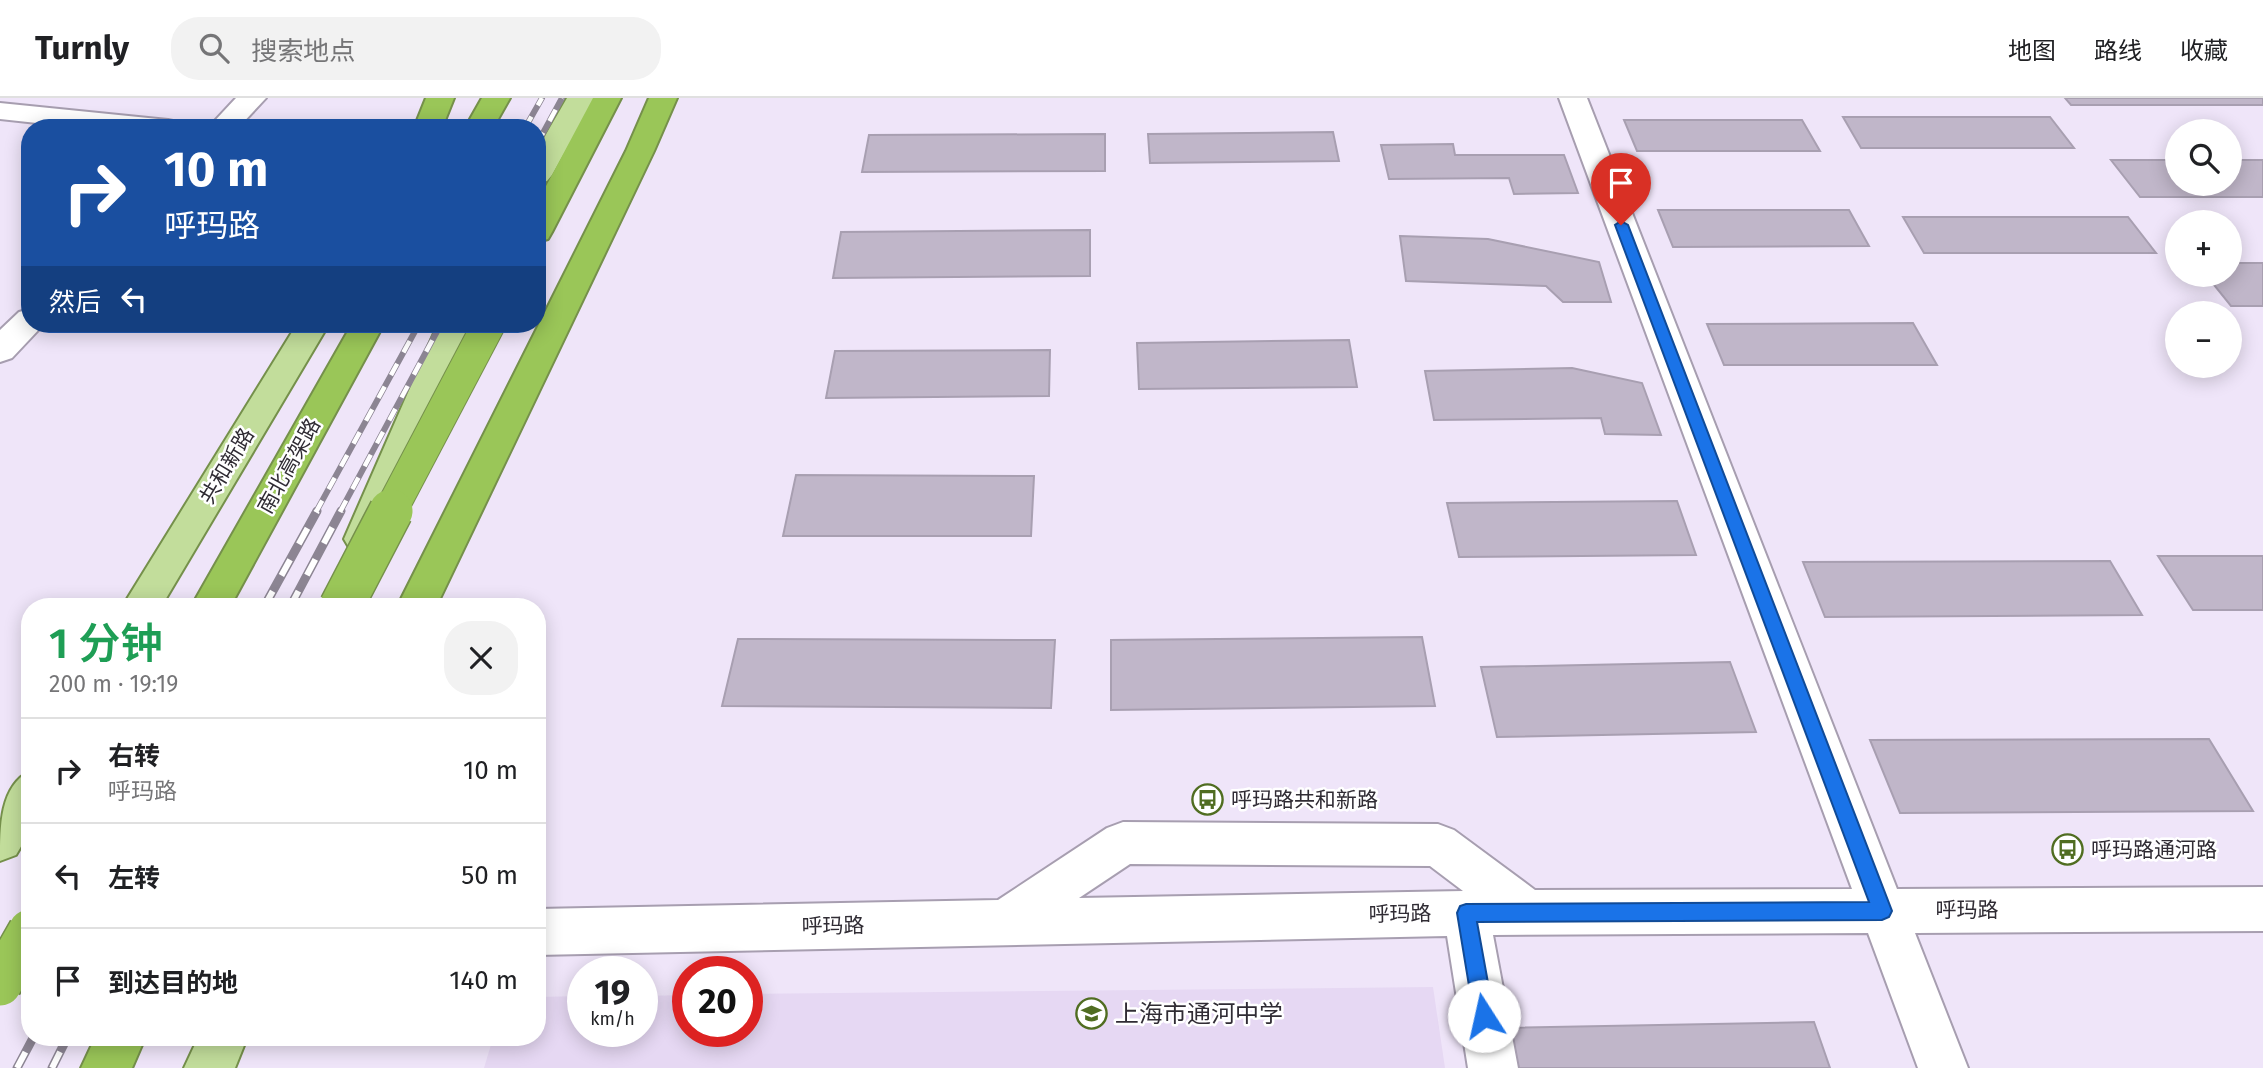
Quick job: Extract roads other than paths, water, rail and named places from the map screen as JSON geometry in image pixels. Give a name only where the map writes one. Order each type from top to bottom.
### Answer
[{"type":"highway","points":[[432,119],[440,98]]},
{"type":"highway","points":[[484,119],[496,98]]},
{"type":"highway","points":[[546,215],[607,98]]},
{"type":"highway","points":[[420,598],[640,151],[663,98]]},
{"type":"highway","name":"南北高架路","points":[[215,598],[363,333]]},
{"type":"highway","points":[[346,598],[484,333]]},
{"type":"highway","points":[[0,983],[21,947]]},
{"type":"highway","points":[[106,1068],[117,1046]]},
{"type":"main road","points":[[441,119],[456,98]]},
{"type":"main road","points":[[546,159],[581,98]]},
{"type":"main road","name":"共和新路","points":[[146,598],[308,333]]},
{"type":"main road","points":[[359,598],[362,539],[450,333]]},
{"type":"main road","points":[[0,840],[21,806]]},
{"type":"main road","points":[[209,1068],[219,1046]]},
{"type":"street","points":[[231,119],[252,98]]},
{"type":"street","points":[[1573,98],[1943,1068]]},
{"type":"street","points":[[0,111],[79,119]]},
{"type":"street","points":[[0,349],[21,329]]},
{"type":"street","points":[[1003,923],[1123,843],[1438,845],[1528,913]]},
{"type":"street","name":"呼玛路","points":[[546,932],[1466,913],[2263,909]]},
{"type":"street","points":[[1466,913],[1493,1068]]},
{"type":"street","points":[[0,983],[21,977]]},
{"type":"railway","points":[[530,119],[542,98]]},
{"type":"railway","points":[[546,127],[562,98]]},
{"type":"railway","points":[[316,512],[414,333]]},
{"type":"railway","points":[[340,512],[436,333]]},
{"type":"railway","points":[[269,598],[317,511]]},
{"type":"railway","points":[[295,598],[341,511]]},
{"type":"railway","points":[[17,1068],[29,1046]]},
{"type":"railway","points":[[52,1068],[63,1046]]},
{"type":"place","name":"呼玛路共和新路","points":[[1208,800]]},
{"type":"place","name":"呼玛路通河路","points":[[2068,850]]},
{"type":"place","name":"上海市通河中学","points":[[1092,1014]]}]
